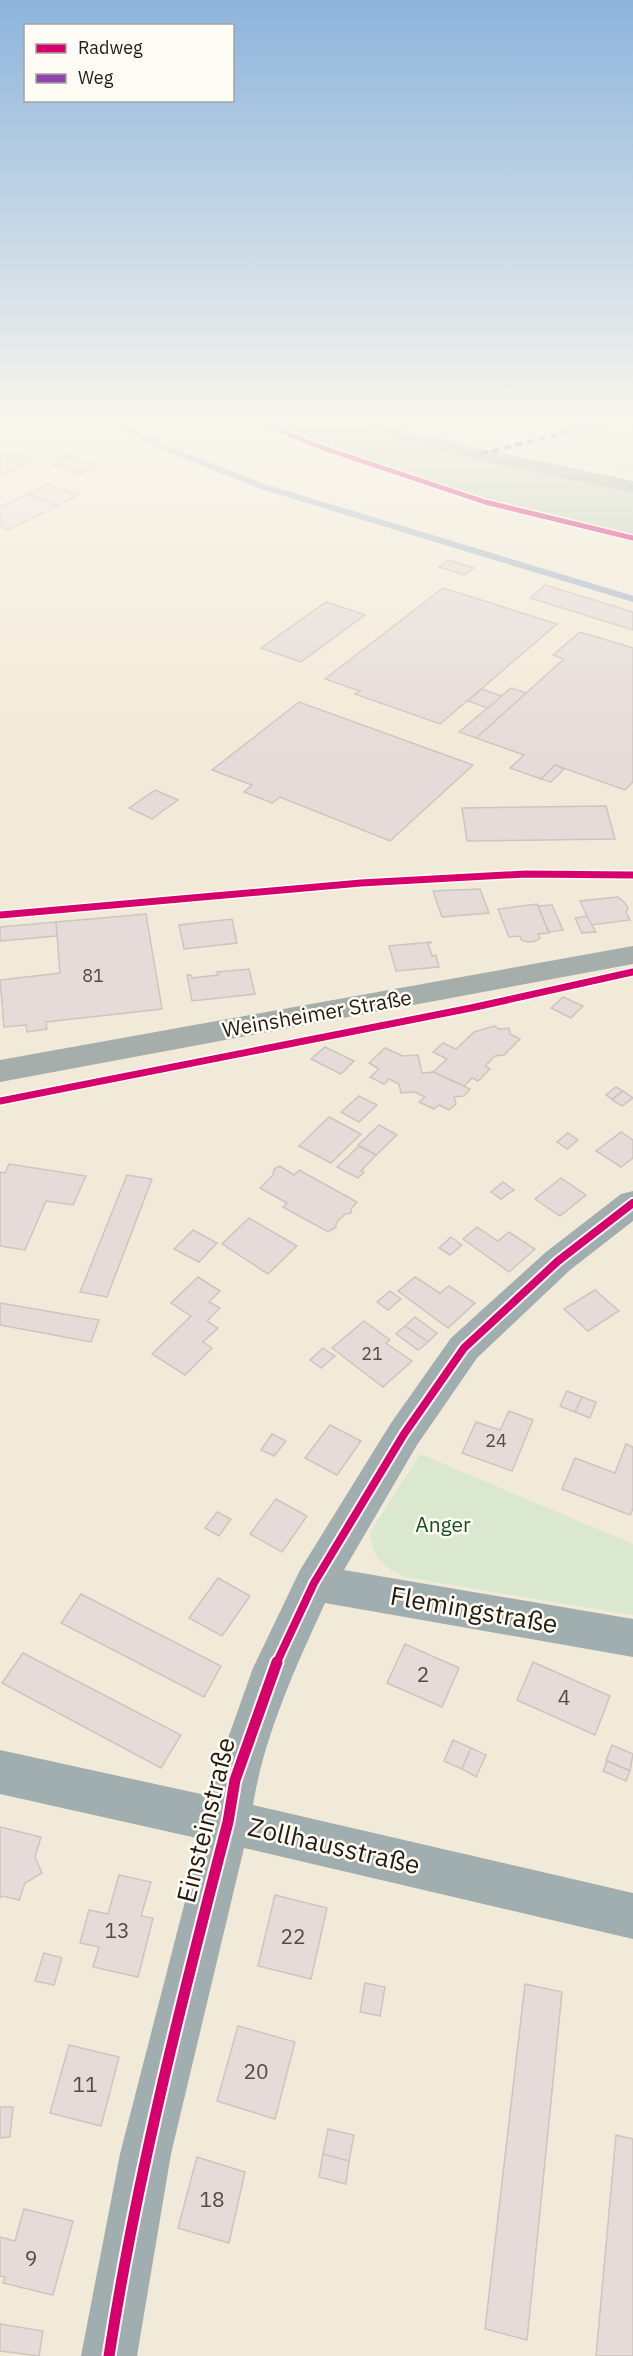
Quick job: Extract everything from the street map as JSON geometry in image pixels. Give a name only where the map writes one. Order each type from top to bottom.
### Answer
[{"type":"main road","name":"Weinsheimer Straße","points":[[0,1071],[633,955]]},
{"type":"street","name":"Einsteinstraße","points":[[109,2356],[121,2272],[151,2126],[228,1822],[235,1780],[248,1737],[274,1668],[314,1582],[404,1434],[464,1348],[558,1261],[633,1203]]},
{"type":"street","name":"Flemingstraße","points":[[314,1582],[633,1638]]},
{"type":"street","name":"Zollhausstraße","points":[[0,1772],[228,1822],[633,1916]]},
{"type":"green space","points":[[608,532],[633,532],[633,538]]},
{"type":"green space","name":"Anger","points":[[420,1454],[633,1544],[633,1615],[410,1578],[388,1568],[377,1557],[370,1533]]},
{"type":"building","points":[[449,560],[474,568],[464,575],[439,567]]},
{"type":"building","points":[[545,585],[633,612],[633,630],[530,598]]},
{"type":"building","points":[[443,588],[557,624],[440,724],[355,694],[360,691],[325,679]]},
{"type":"building","points":[[326,602],[365,615],[301,662],[261,648]]},
{"type":"building","points":[[580,632],[633,648],[633,782],[625,790],[555,765],[541,779],[510,768],[524,755],[476,738],[564,659],[553,655]]},
{"type":"building","points":[[511,688],[526,693],[476,738],[459,732]]},
{"type":"building","points":[[482,689],[502,696],[488,708],[468,701]]},
{"type":"building","points":[[299,702],[473,765],[390,841],[280,797],[272,803],[244,792],[252,785],[212,770]]},
{"type":"building","points":[[555,765],[564,769],[551,782],[541,779]]},
{"type":"building","points":[[155,790],[178,800],[152,819],[129,808]]},
{"type":"building","points":[[606,806],[615,839],[467,841],[462,808]]},
{"type":"building","points":[[480,889],[489,913],[442,917],[433,891]]},
{"type":"building","points":[[618,897],[625,903],[630,920],[591,925],[580,901]]},
{"type":"building","points":[[537,904],[549,933],[538,934],[540,938],[528,942],[521,940],[520,936],[509,937],[498,909]]},
{"type":"building","points":[[552,905],[563,930],[549,932],[538,906]]},
{"type":"building","points":[[146,914],[162,1009],[46,1022],[47,1029],[27,1032],[26,1025],[4,1027],[0,980],[60,973],[56,922]]},
{"type":"building","points":[[587,916],[596,932],[582,933],[575,918]]},
{"type":"building","points":[[232,919],[237,943],[184,949],[179,925]]},
{"type":"building","points":[[56,922],[57,936],[0,941],[0,927]]},
{"type":"building","points":[[432,942],[428,944],[432,956],[436,955],[439,967],[396,971],[389,946]]},
{"type":"building","points":[[249,969],[255,994],[192,1001],[187,975],[191,975],[192,978],[218,975],[217,972]]},
{"type":"building","points":[[563,997],[583,1006],[571,1018],[551,1008]]},
{"type":"building","points":[[494,1026],[499,1029],[509,1028],[510,1034],[520,1039],[504,1055],[495,1056],[485,1066],[490,1069],[478,1081],[472,1078],[464,1086],[433,1072],[447,1059],[433,1052],[443,1043],[456,1049],[474,1032]]},
{"type":"building","points":[[325,1047],[354,1061],[341,1074],[311,1059]]},
{"type":"building","points":[[385,1048],[403,1056],[418,1055],[422,1073],[433,1072],[470,1089],[464,1096],[454,1097],[456,1104],[449,1110],[439,1105],[434,1109],[419,1102],[425,1097],[415,1092],[401,1093],[399,1084],[389,1079],[384,1084],[370,1077],[379,1069],[369,1063]]},
{"type":"building","points":[[616,1087],[623,1091],[612,1099],[606,1095]]},
{"type":"building","points":[[623,1091],[633,1098],[622,1106],[612,1100]]},
{"type":"building","points":[[359,1096],[377,1105],[359,1122],[341,1112]]},
{"type":"building","points":[[329,1117],[361,1134],[331,1163],[299,1146]]},
{"type":"building","points":[[379,1125],[397,1135],[376,1155],[358,1145]]},
{"type":"building","points":[[621,1132],[633,1140],[633,1158],[621,1167],[596,1151]]},
{"type":"building","points":[[568,1133],[578,1140],[567,1149],[557,1142]]},
{"type":"building","points":[[359,1146],[376,1155],[361,1171],[364,1172],[358,1178],[337,1167]]},
{"type":"building","points":[[9,1164],[86,1176],[73,1205],[46,1201],[25,1250],[0,1246],[0,1172],[5,1173]]},
{"type":"building","points":[[280,1166],[294,1175],[299,1170],[357,1202],[351,1209],[351,1213],[345,1214],[336,1223],[336,1227],[328,1232],[283,1207],[287,1203],[260,1188],[273,1175],[274,1169]]},
{"type":"building","points":[[127,1175],[152,1179],[107,1297],[80,1292]]},
{"type":"building","points":[[561,1178],[586,1195],[560,1216],[535,1199]]},
{"type":"building","points":[[503,1182],[514,1190],[501,1199],[491,1192]]},
{"type":"building","points":[[249,1218],[297,1246],[268,1274],[222,1244]]},
{"type":"building","points":[[477,1227],[498,1241],[509,1232],[535,1249],[509,1272],[463,1239]]},
{"type":"building","points":[[193,1230],[217,1243],[199,1262],[174,1249]]},
{"type":"building","points":[[451,1237],[462,1245],[450,1255],[439,1248]]},
{"type":"building","points":[[198,1277],[220,1291],[209,1302],[220,1308],[207,1321],[218,1328],[203,1342],[212,1348],[185,1375],[152,1354],[191,1316],[171,1303]]},
{"type":"building","points":[[415,1277],[440,1293],[449,1286],[475,1303],[448,1328],[398,1291]]},
{"type":"building","points":[[595,1290],[619,1311],[588,1331],[564,1309]]},
{"type":"building","points":[[390,1291],[401,1299],[388,1310],[377,1302]]},
{"type":"building","points":[[0,1303],[99,1320],[91,1342],[0,1325]]},
{"type":"building","points":[[415,1317],[437,1333],[428,1342],[405,1326]]},
{"type":"building","points":[[364,1321],[390,1340],[386,1343],[412,1361],[383,1387],[332,1348]]},
{"type":"building","points":[[405,1326],[428,1342],[418,1350],[396,1334]]},
{"type":"building","points":[[323,1348],[335,1356],[321,1368],[310,1360]]},
{"type":"building","points":[[567,1391],[582,1397],[575,1412],[560,1406]]},
{"type":"building","points":[[582,1397],[596,1402],[590,1418],[575,1412]]},
{"type":"building","points":[[509,1411],[533,1420],[512,1471],[462,1453],[476,1422],[500,1430]]},
{"type":"building","points":[[330,1425],[361,1441],[337,1475],[305,1458]]},
{"type":"building","points":[[272,1434],[286,1441],[274,1456],[261,1450]]},
{"type":"building","points":[[626,1444],[633,1447],[633,1509],[630,1515],[562,1489],[575,1458],[615,1473]]},
{"type":"building","points":[[276,1499],[307,1516],[282,1552],[250,1534]]},
{"type":"building","points":[[217,1512],[231,1519],[219,1536],[205,1528]]},
{"type":"building","points":[[218,1578],[250,1596],[222,1636],[189,1618]]},
{"type":"building","points":[[81,1594],[221,1666],[204,1697],[61,1623]]},
{"type":"building","points":[[405,1644],[459,1668],[442,1707],[387,1683]]},
{"type":"building","points":[[23,1653],[181,1735],[161,1768],[2,1683]]},
{"type":"building","points":[[533,1662],[610,1696],[595,1735],[517,1700]]},
{"type":"building","points":[[453,1740],[471,1748],[462,1769],[444,1761]]},
{"type":"building","points":[[612,1745],[633,1754],[630,1771],[606,1760]]},
{"type":"building","points":[[471,1748],[486,1755],[476,1777],[462,1769]]},
{"type":"building","points":[[607,1761],[630,1771],[626,1781],[603,1771]]},
{"type":"building","points":[[0,1827],[41,1837],[35,1857],[42,1873],[25,1883],[19,1900],[3,1896],[0,1898]]},
{"type":"building","points":[[119,1875],[151,1882],[141,1916],[153,1918],[138,1977],[93,1967],[99,1947],[80,1943],[89,1910],[108,1914]]},
{"type":"building","points":[[275,1895],[327,1908],[311,1979],[258,1966]]},
{"type":"building","points":[[44,1953],[62,1958],[54,1985],[35,1981]]},
{"type":"building","points":[[365,1983],[385,1987],[380,2016],[360,2012]]},
{"type":"building","points":[[525,1984],[562,1992],[527,2340],[485,2329]]},
{"type":"building","points":[[238,2026],[295,2042],[275,2119],[217,2101]]},
{"type":"building","points":[[69,2045],[119,2057],[101,2126],[50,2113]]},
{"type":"building","points":[[0,2107],[13,2107],[10,2137],[0,2138]]},
{"type":"building","points":[[328,2129],[354,2135],[349,2161],[323,2154]]},
{"type":"building","points":[[616,2135],[633,2139],[633,2356],[596,2356]]},
{"type":"building","points":[[323,2154],[349,2161],[346,2184],[319,2177]]},
{"type":"building","points":[[197,2157],[245,2172],[229,2243],[178,2228]]},
{"type":"building","points":[[24,2209],[73,2221],[53,2295],[3,2283],[5,2277],[0,2276],[0,2237],[15,2241]]},
{"type":"building","points":[[0,2324],[43,2331],[39,2356],[0,2351]]},
{"type":"waterway","points":[[412,532],[633,599]]},
{"type":"cycle path","points":[[608,532],[633,538]]},
{"type":"cycle path","points":[[0,915],[361,883],[525,874],[633,875]]},
{"type":"cycle path","points":[[0,1101],[471,1008],[633,972]]},
{"type":"cycle path","points":[[109,2356],[119,2288],[161,2087],[228,1822],[235,1780],[274,1668],[314,1583],[404,1434],[464,1348],[558,1261],[633,1203]]}]
